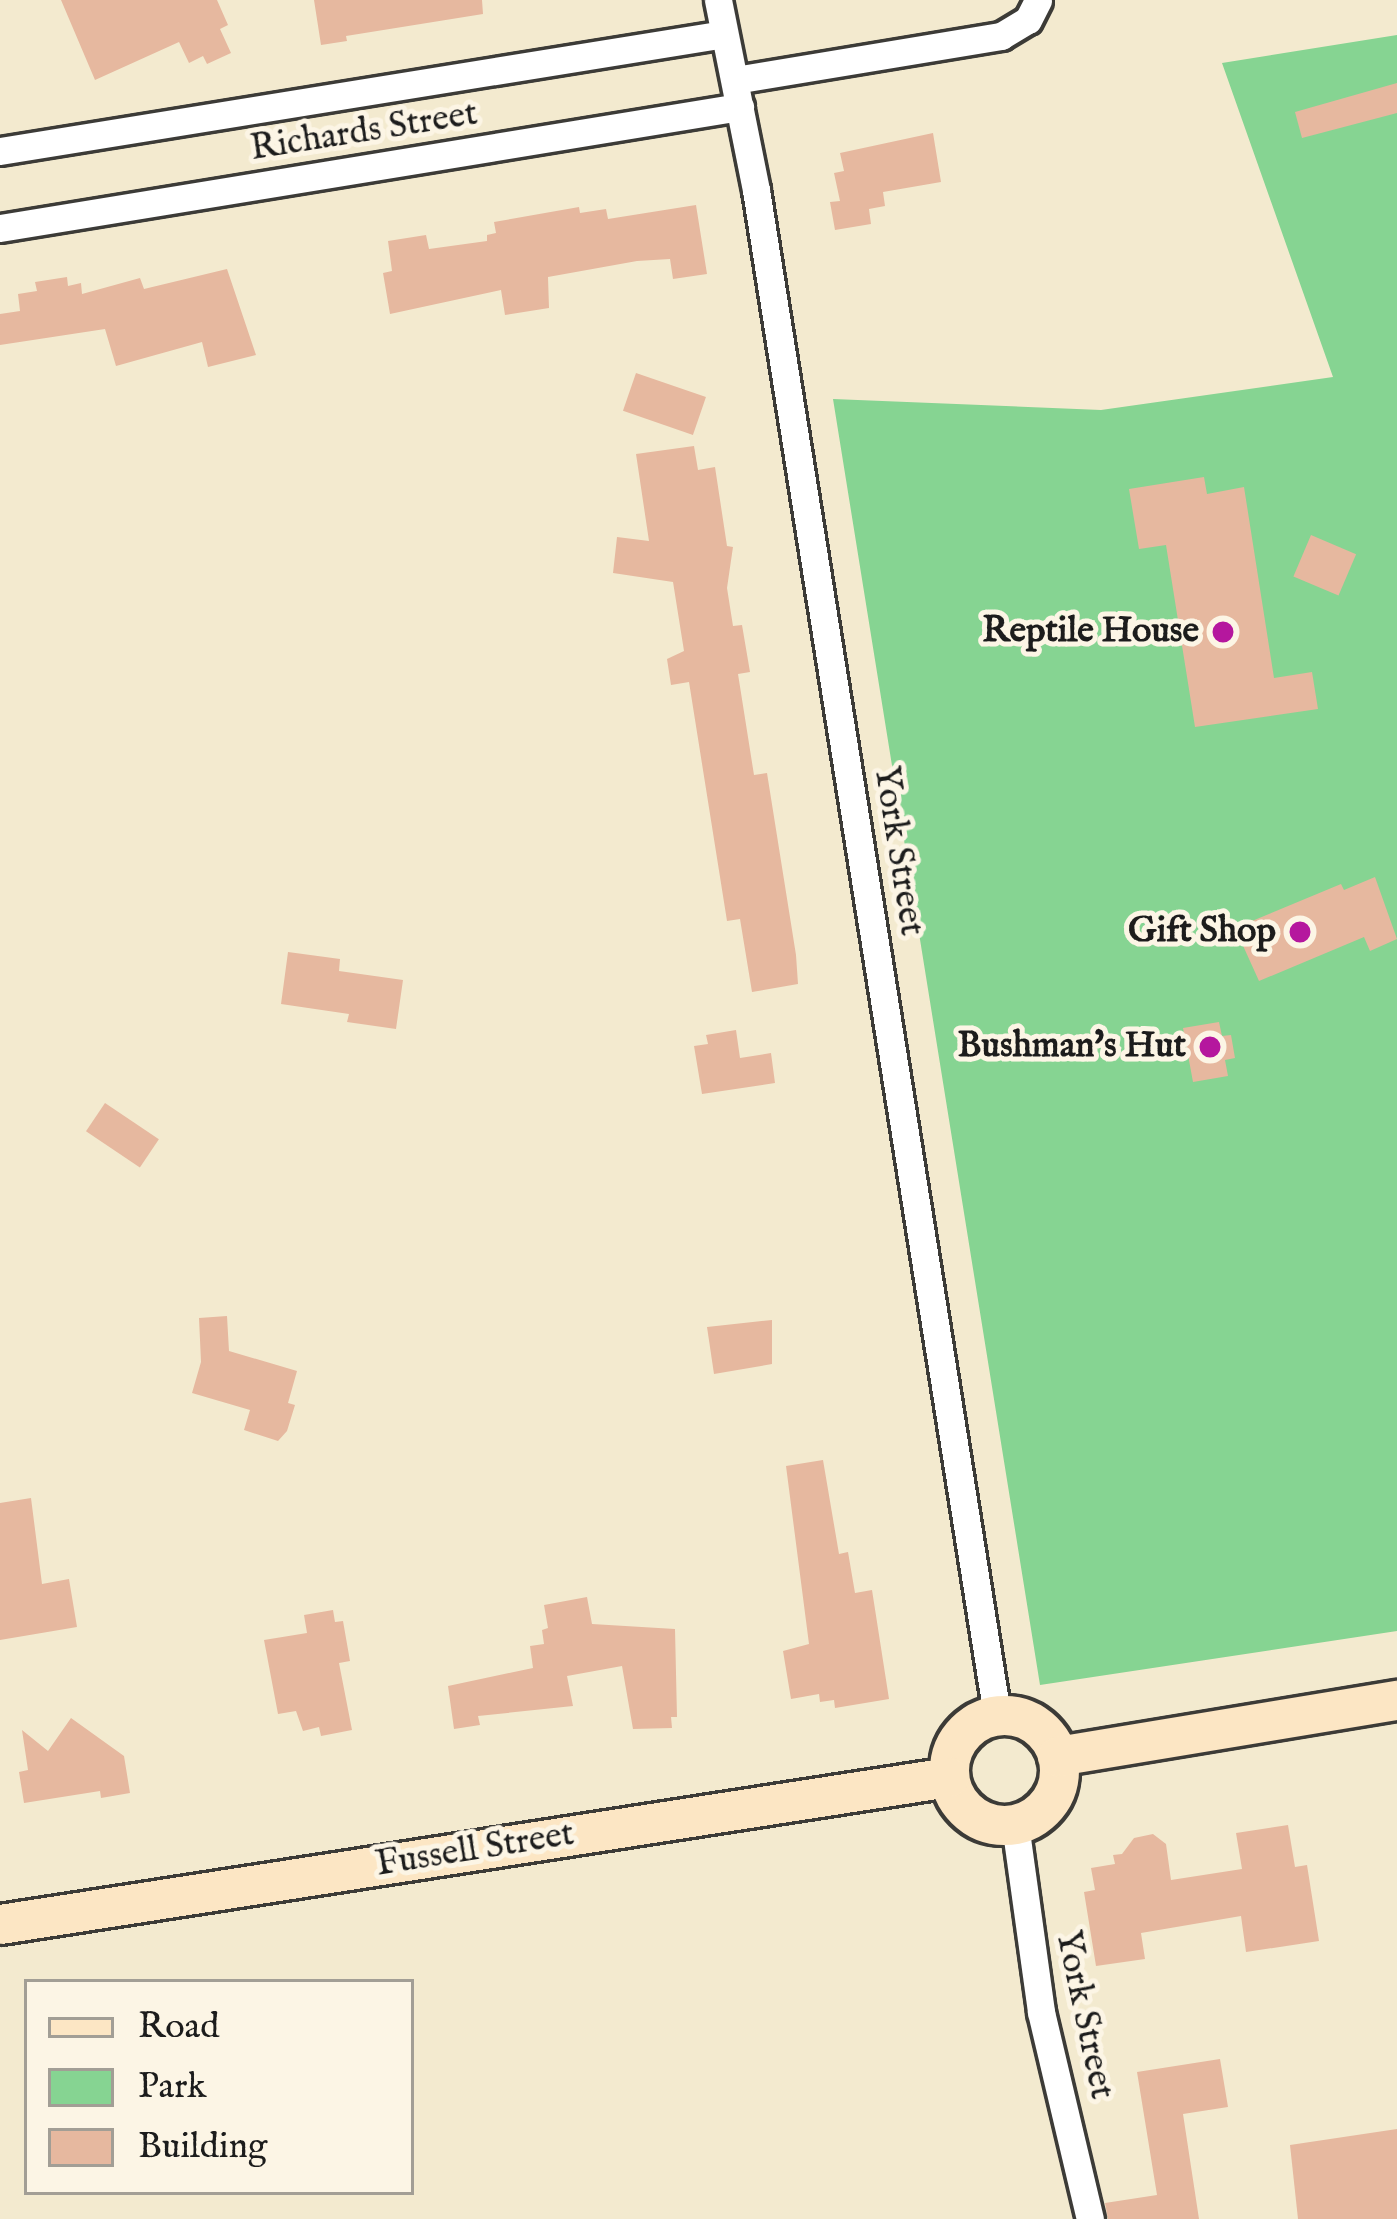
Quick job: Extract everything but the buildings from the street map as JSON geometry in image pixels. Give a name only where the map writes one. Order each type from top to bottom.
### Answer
[{"type":"street","name":"York Street","points":[[718,0],[738,94],[997,1715]]},
{"type":"street","name":"Richards Street","points":[[0,228],[738,94],[1000,36],[1021,27],[1038,2]]},
{"type":"street","name":"Richards Street","points":[[0,151],[724,34]]},
{"type":"street","points":[[1057,1756],[1397,1700]]},
{"type":"street","points":[[997,1715],[1028,1720],[1051,1741],[1057,1756],[1052,1799],[1015,1824],[972,1815],[949,1777],[956,1744],[981,1720],[997,1715]]},
{"type":"street","name":"Fussell Street","points":[[0,1924],[949,1777]]},
{"type":"street","name":"York Street","points":[[1015,1824],[1041,2012],[1090,2219]]},
{"type":"green space","points":[[1397,35],[1397,1631],[1040,1685],[833,399],[1101,410],[1333,377],[1222,63]]},
{"type":"place","name":"Reptile House","points":[[1223,632]]},
{"type":"place","name":"Gift Shop","points":[[1300,932]]},
{"type":"place","name":"Bushman's Hut","points":[[1210,1047]]}]
